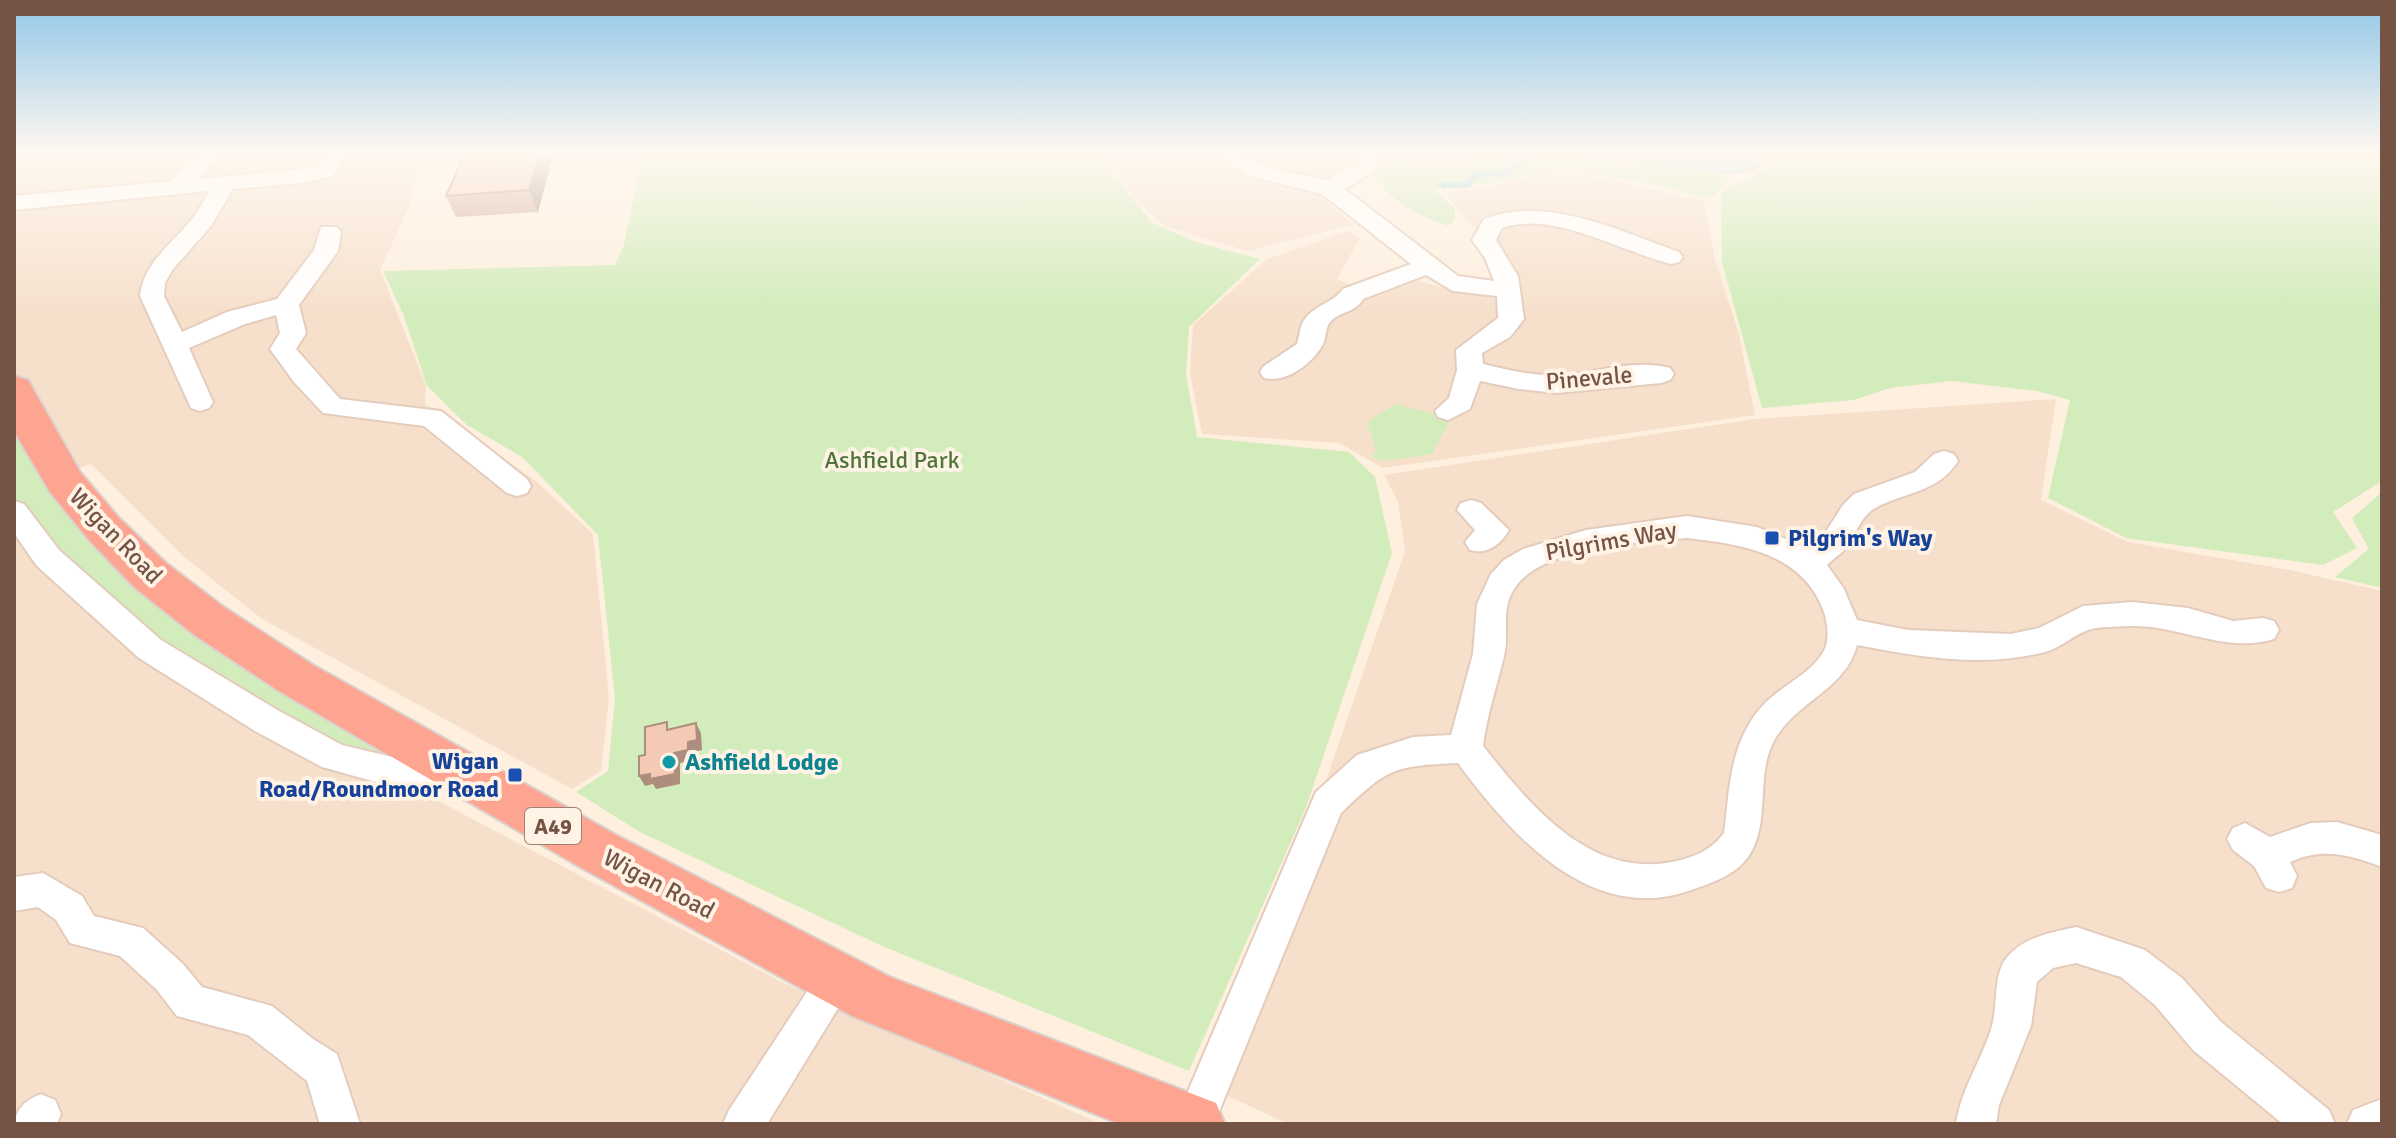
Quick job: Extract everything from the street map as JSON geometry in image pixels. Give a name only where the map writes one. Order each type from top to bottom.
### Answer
[{"type":"highway","name":"Wigan Road","points":[[14,389],[35,433],[65,482],[104,529],[150,575],[209,621],[296,678],[460,774],[872,997],[1194,1124]]},
{"type":"street","points":[[200,402],[152,296],[153,283],[163,266],[203,221],[211,207]]},
{"type":"street","points":[[1353,207],[1449,281],[1462,286],[1508,289]]},
{"type":"street","points":[[1461,408],[1464,380],[1470,370],[1469,350],[1509,323],[1511,314],[1503,266],[1484,240],[1485,229],[1492,221],[1507,215],[1548,218],[1644,254],[1671,257]]},
{"type":"street","points":[[175,344],[236,318],[286,305],[326,251],[329,232]]},
{"type":"street","points":[[1273,372],[1306,351],[1313,342],[1314,325],[1326,312],[1349,302],[1352,294],[1427,266]]},
{"type":"street","points":[[286,305],[293,333],[283,349],[332,407],[431,418],[517,486]]},
{"type":"street","name":"Pinevale","points":[[1470,370],[1543,383],[1567,383],[1629,372],[1661,374]]},
{"type":"street","points":[[1810,563],[1835,541],[1853,512],[1864,501],[1925,479],[1954,461]]},
{"type":"street","points":[[1471,510],[1487,536],[1531,556]]},
{"type":"street","points":[[14,511],[48,558],[150,649],[256,714],[334,757],[405,775],[460,774]]},
{"type":"street","name":"Pilgrims Way","points":[[1466,749],[1469,714],[1490,651],[1489,614],[1503,579],[1531,556],[1633,532],[1687,527],[1732,532],[1779,544],[1810,563],[1834,597],[1845,630]]},
{"type":"street","points":[[1194,1124],[1328,803],[1369,765],[1413,751],[1466,749],[1506,802],[1548,843],[1589,869],[1619,879],[1668,882],[1702,871],[1728,856],[1740,837],[1748,761],[1761,732],[1781,705],[1816,680],[1837,658],[1845,630],[1908,642],[2011,647],[2047,639],[2083,618],[2133,614],[2188,620],[2244,638]]},
{"type":"street","points":[[2263,857],[2303,838],[2330,836],[2382,851]]},
{"type":"street","points":[[14,894],[43,890],[69,908],[83,931],[130,940],[170,977],[191,1003],[258,1019],[299,1053],[323,1068],[340,1124]]},
{"type":"street","points":[[1976,1124],[1979,1105],[2012,1026],[2019,973],[2043,952],[2076,945],[2132,963],[2169,992],[2207,1036],[2315,1124]]},
{"type":"street","points":[[743,1124],[837,979]]},
{"type":"street","points":[[2367,1124],[2382,1119]]},
{"type":"shaded area","points":[[14,207],[409,207],[380,270],[426,385],[425,404],[536,481],[593,534],[609,698],[601,771],[572,789],[262,619],[183,556],[91,464],[14,491]]},
{"type":"shaded area","points":[[1144,207],[1333,207],[1353,224],[1248,251],[1165,226]]},
{"type":"shaded area","points":[[1457,207],[1705,207],[1715,260],[1739,334],[1755,415],[1383,468],[1339,443],[1202,434],[1190,374],[1193,325],[1267,259],[1348,231],[1360,238],[1337,279],[1371,294],[1410,278],[1465,294],[1508,289],[1484,240]]},
{"type":"shaded area","points":[[2056,399],[2041,500],[2128,542],[2290,570],[2382,591],[2382,1124],[1288,1124],[1193,1080],[1310,827],[1405,551],[1398,502],[1384,475],[1755,419]]},
{"type":"shaded area","points":[[14,517],[150,649],[782,982],[1101,1124],[14,1124]]},
{"type":"green space","name":"Ashfield Park","points":[[631,207],[1140,207],[1151,222],[1196,242],[1260,259],[1189,327],[1186,374],[1197,437],[1349,452],[1375,477],[1392,553],[1305,810],[1189,1071],[882,946],[640,832],[576,792],[608,771],[615,699],[598,535],[522,457],[467,425],[427,386],[404,316],[383,271],[615,265],[624,245]]},
{"type":"green space","points":[[1406,207],[1455,209],[1455,220],[1448,226]]},
{"type":"green space","points":[[1721,207],[2382,207],[2382,481],[2333,512],[2357,548],[2323,565],[2126,538],[2048,498],[2070,400],[2037,391],[1952,381],[1890,388],[1854,400],[1762,408],[1722,262]]},
{"type":"green space","points":[[14,389],[104,529],[460,774],[405,775],[209,686],[14,511]]},
{"type":"green space","points":[[1397,403],[1451,418],[1432,454],[1384,461],[1371,457],[1376,451],[1367,422]]},
{"type":"green space","points":[[2382,492],[2382,588],[2335,577],[2369,549],[2352,518]]},
{"type":"building","name":"Ashfield Lodge","points":[[667,722],[667,730],[696,723],[697,740],[688,742],[688,750],[674,753],[675,774],[650,779],[650,774],[639,776],[639,756],[645,755],[645,727]]},
{"type":"place","name":"Pilgrim's Way","points":[[1772,538]]},
{"type":"place","name":"Ashfield Lodge","points":[[669,762]]},
{"type":"place","name":"Wigan Road/Roundmoor Road","points":[[515,775]]}]
